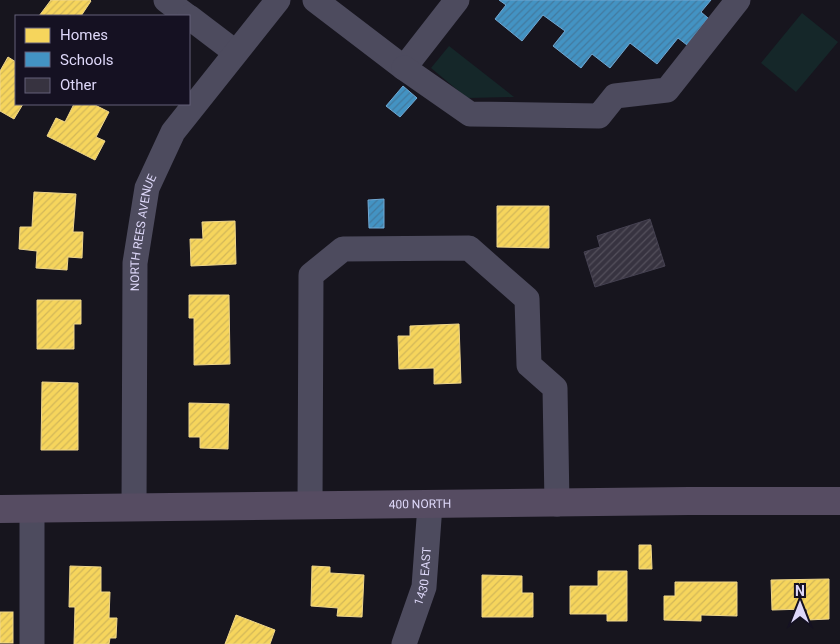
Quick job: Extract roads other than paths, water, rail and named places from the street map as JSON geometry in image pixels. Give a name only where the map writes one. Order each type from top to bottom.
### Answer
[{"type":"main road","name":"400 NORTH","points":[[0,509],[840,501]]},
{"type":"street","points":[[166,0],[185,15]]},
{"type":"street","name":"NORTH REES AVENUE","points":[[134,507],[135,263],[147,188],[173,132],[278,0]]},
{"type":"street","points":[[315,0],[404,68],[470,114],[599,116],[615,96],[667,90],[738,0]]},
{"type":"street","points":[[404,68],[457,0]]},
{"type":"street","points":[[190,18],[235,52]]},
{"type":"street","points":[[310,506],[311,275],[343,249],[469,248],[527,299],[529,365],[555,388],[557,504]]},
{"type":"street","name":"1430 EAST","points":[[404,644],[424,586],[430,505]]},
{"type":"street","points":[[32,509],[32,644]]}]
